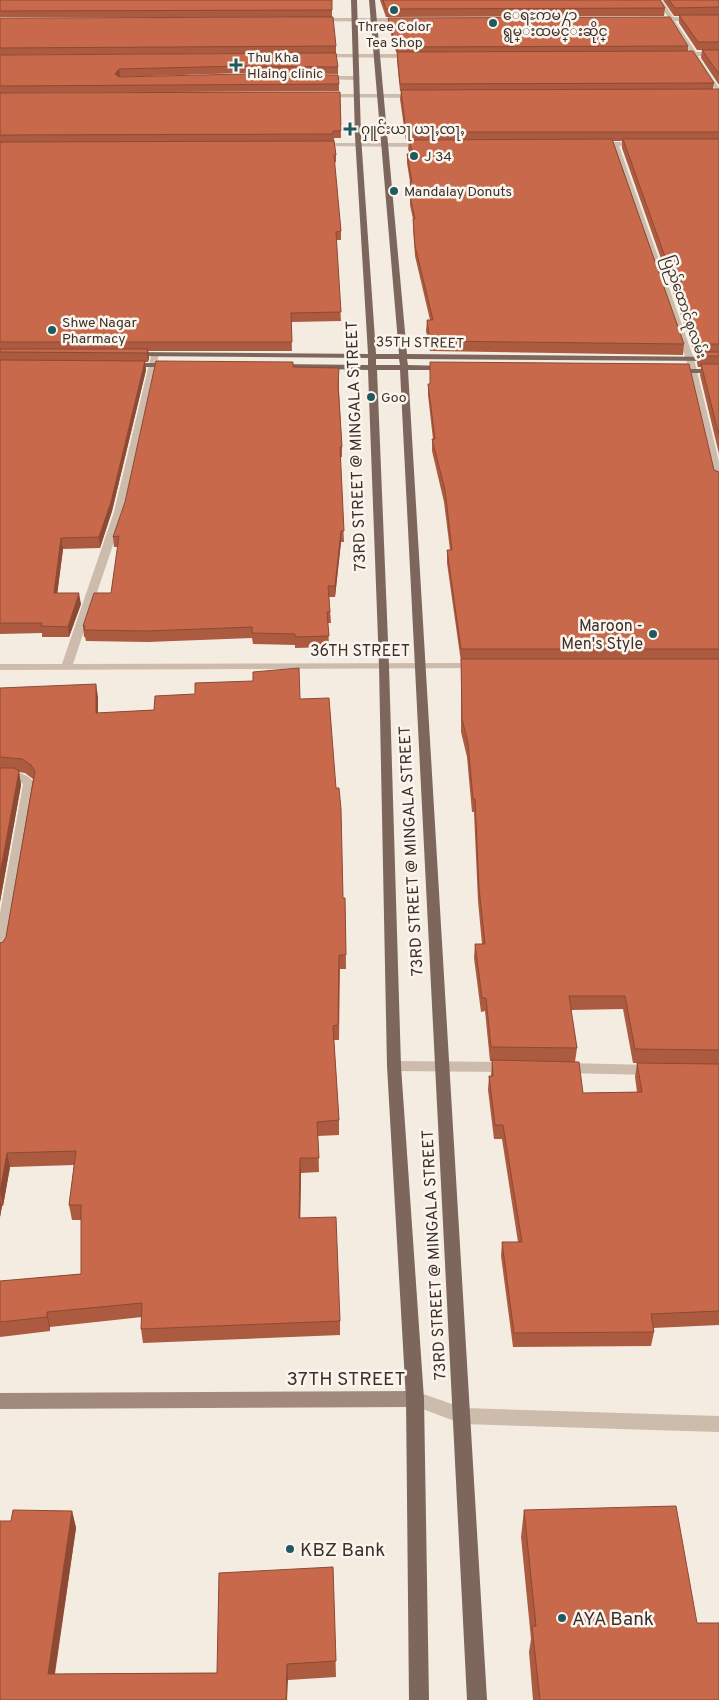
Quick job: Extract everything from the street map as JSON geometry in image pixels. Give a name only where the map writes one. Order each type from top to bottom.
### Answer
[{"type":"main road","name":"73RD STREET @ MINGALA STREET","points":[[354,0],[359,145],[373,367],[384,666],[394,1066],[415,1399],[419,1700]]},
{"type":"main road","name":"73RD STREET @ MINGALA STREET","points":[[372,0],[382,96],[384,145],[404,367],[463,1416],[477,1700]]},
{"type":"main road","name":"35TH STREET","points":[[126,354],[719,359]]},
{"type":"main road","points":[[123,365],[180,365]]},
{"type":"main road","name":"35TH STREET","points":[[267,366],[454,368]]},
{"type":"main road","points":[[663,370],[719,371]]},
{"type":"street","points":[[659,0],[696,54],[719,93],[709,94]]},
{"type":"street","points":[[644,19],[719,19]]},
{"type":"street","points":[[306,20],[415,20]]},
{"type":"street","points":[[676,54],[719,54]]},
{"type":"street","points":[[318,56],[417,56]]},
{"type":"street","points":[[319,78],[357,78]]},
{"type":"street","points":[[318,96],[421,96]]},
{"type":"street","points":[[309,145],[432,144]]},
{"type":"street","points":[[596,144],[644,144]]},
{"type":"street","name":"ပြည်ထောင်စုလမ်း","points":[[615,144],[690,359],[719,481]]},
{"type":"street","points":[[66,667],[119,512],[155,354]]},
{"type":"street","name":"36TH STREET","points":[[0,667],[490,666]]},
{"type":"street","points":[[0,776],[18,776],[26,779],[29,784],[0,951]]},
{"type":"street","points":[[394,1066],[521,1067]]},
{"type":"street","points":[[550,1068],[670,1070]]},
{"type":"street","name":"37TH STREET","points":[[0,1401],[415,1399],[463,1416],[719,1424]]},
{"type":"building","points":[[0,0],[332,0],[332,10],[0,11]]},
{"type":"building","points":[[383,0],[660,0],[665,8],[386,9]]},
{"type":"building","points":[[669,0],[719,0],[719,7],[675,8]]},
{"type":"building","points":[[679,15],[719,15],[719,42],[698,42]]},
{"type":"building","points":[[333,17],[336,46],[0,48],[0,18]]},
{"type":"building","points":[[670,17],[688,46],[396,47],[388,18]]},
{"type":"building","points":[[702,50],[719,50],[719,74]]},
{"type":"building","points":[[693,51],[714,83],[400,84],[397,52]]},
{"type":"building","points":[[336,53],[338,67],[243,66],[119,69],[115,74],[119,77],[243,74],[338,75],[339,84],[0,86],[0,55]]},
{"type":"building","points":[[719,89],[719,132],[406,132],[401,90]]},
{"type":"building","points":[[340,92],[341,131],[333,131],[333,134],[0,135],[0,93]]},
{"type":"building","points":[[612,139],[684,344],[430,341],[427,320],[433,320],[415,246],[413,219],[415,219],[410,196],[414,196],[410,182],[412,182],[407,154],[413,154],[409,140]]},
{"type":"building","points":[[623,139],[719,139],[719,344],[696,344]]},
{"type":"building","points":[[334,141],[341,231],[336,232],[341,312],[291,313],[292,342],[0,342],[0,142]]},
{"type":"building","points":[[0,349],[148,349],[147,353],[0,352]]},
{"type":"building","points":[[698,352],[719,352],[719,356],[699,356]]},
{"type":"building","points":[[0,360],[145,361],[111,502],[99,537],[61,538],[54,593],[79,593],[68,627],[41,626],[42,623],[0,623]]},
{"type":"building","points":[[156,361],[293,362],[293,367],[339,368],[338,385],[344,531],[341,531],[335,586],[328,586],[330,612],[327,612],[329,636],[295,637],[295,634],[252,633],[252,627],[147,631],[84,630],[85,626],[83,626],[94,593],[111,593],[119,536],[113,537],[125,502]]},
{"type":"building","points":[[430,362],[689,364],[714,470],[719,472],[719,649],[461,649],[447,550],[452,550],[445,490],[432,439],[435,439],[428,384],[430,384]]},
{"type":"building","points":[[701,364],[719,364],[719,435]]},
{"type":"building","points":[[461,659],[719,659],[719,1050],[635,1049],[625,996],[569,996],[577,1048],[491,1047],[486,998],[482,998],[475,944],[485,944],[479,888],[475,799],[473,799],[468,743],[462,719]]},
{"type":"building","points":[[299,668],[300,699],[329,698],[336,788],[339,788],[341,809],[346,955],[339,955],[338,1025],[333,1026],[339,1120],[317,1122],[319,1158],[300,1158],[299,1218],[336,1217],[340,1321],[141,1329],[142,1303],[47,1312],[47,1317],[0,1322],[0,1281],[81,1274],[81,1205],[69,1205],[76,1151],[7,1153],[0,1192],[0,943],[6,937],[35,771],[31,765],[22,759],[0,757],[0,688],[96,684],[96,713],[154,710],[155,696],[195,694],[195,683],[253,681],[253,672]]},
{"type":"building","points":[[0,768],[14,768],[19,771],[0,874]]},
{"type":"building","points":[[492,1060],[579,1062],[583,1093],[642,1092],[637,1063],[719,1064],[719,1311],[651,1314],[654,1332],[514,1333],[502,1242],[522,1242],[503,1125],[495,1125],[489,1076],[493,1076]]},
{"type":"building","points":[[676,1506],[697,1623],[719,1623],[719,1700],[540,1700],[532,1626],[536,1626],[524,1510]]},
{"type":"building","points":[[13,1510],[72,1511],[48,1674],[217,1673],[219,1573],[333,1567],[336,1661],[287,1664],[286,1700],[0,1700],[0,1521],[11,1521]]},
{"type":"place","name":"Three Color Tea Shop","points":[[394,10]]},
{"type":"place","name":"ေရႊကမ႓ာ ရွမ္းထမင္းဆိုင္","points":[[493,23]]},
{"type":"place","name":"Thu Kha Hlaing clinic","points":[[236,65]]},
{"type":"place","name":"ႁူင်းယႃ ယႃႇၸႃႇ","points":[[350,129]]},
{"type":"place","name":"J 34","points":[[414,156]]},
{"type":"place","name":"Mandalay Donuts","points":[[394,191]]},
{"type":"place","name":"Shwe Nagar Pharmacy","points":[[52,330]]},
{"type":"place","name":"Goo","points":[[371,397]]},
{"type":"place","name":"Maroon - Men's Style","points":[[653,634]]},
{"type":"place","name":"KBZ Bank","points":[[290,1549]]},
{"type":"place","name":"AYA Bank","points":[[562,1618]]}]
